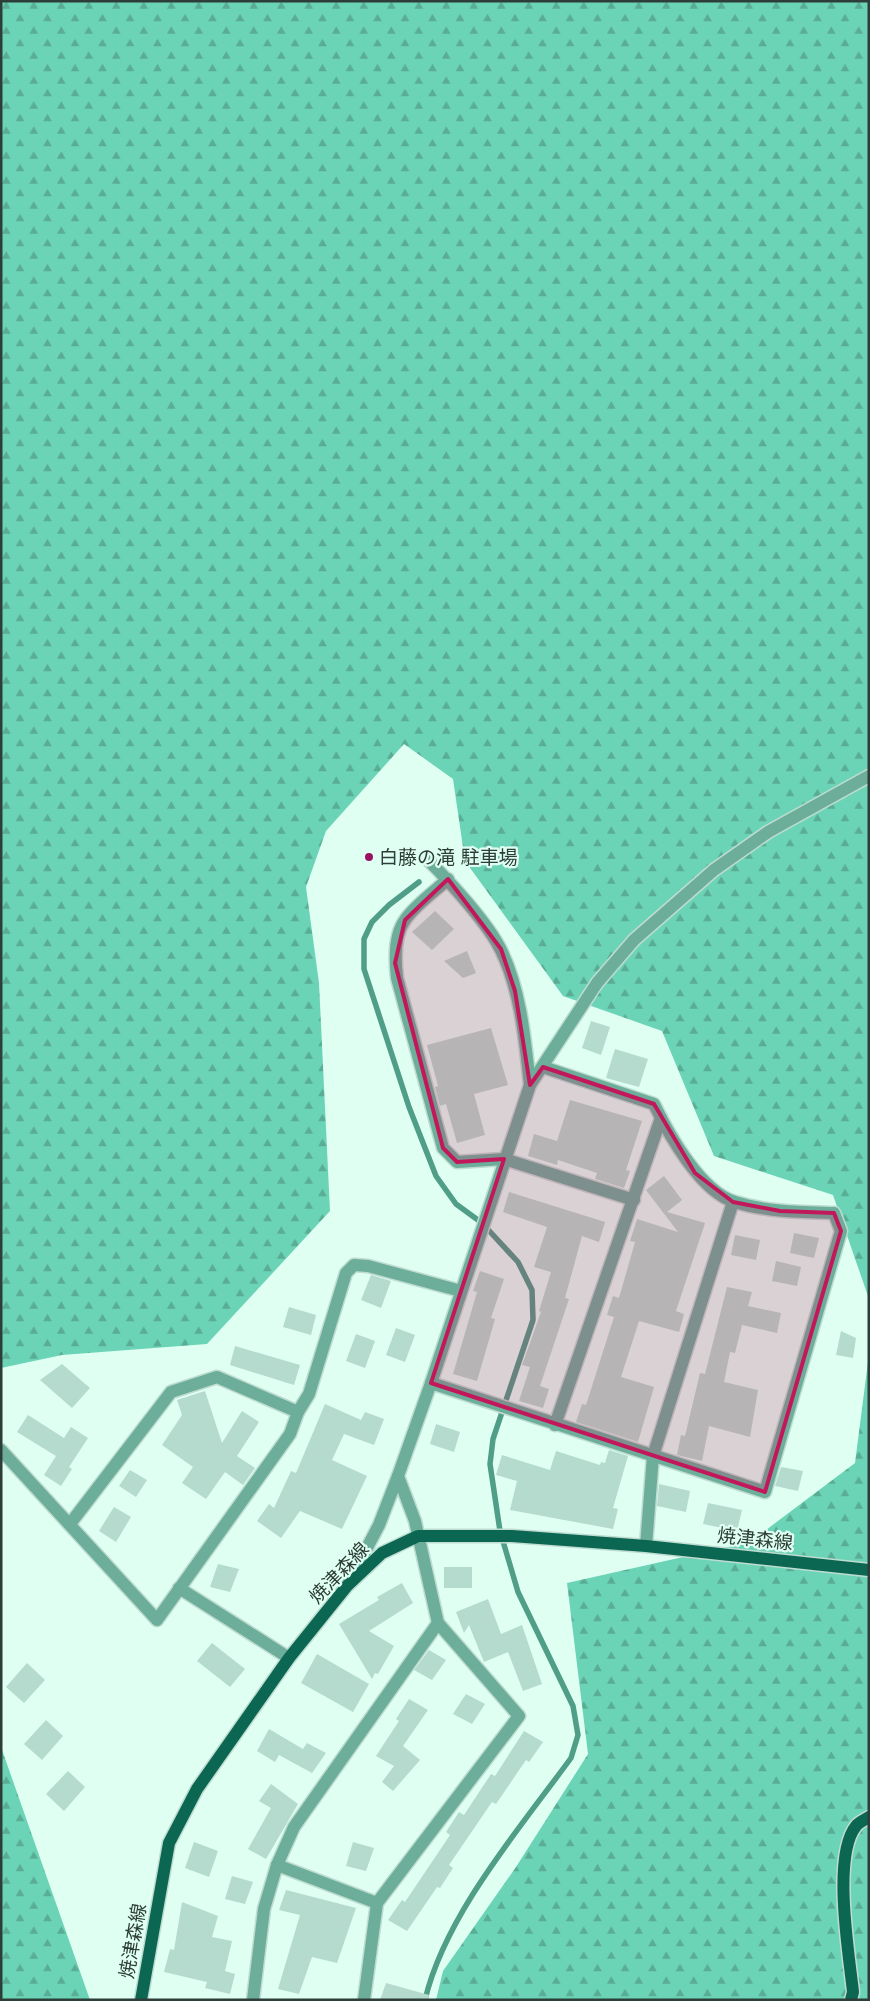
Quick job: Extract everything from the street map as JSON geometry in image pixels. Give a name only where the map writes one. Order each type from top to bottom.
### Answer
[{"type":"main road","name":"焼津森線","points":[[141,2000],[169,1843],[197,1789],[289,1658],[347,1586],[382,1553],[418,1536],[512,1536],[646,1546],[869,1570]]},
{"type":"main road","points":[[851,2000],[853,1992],[844,1916],[844,1852],[856,1825],[869,1817]]},
{"type":"street","points":[[347,1586],[378,1525],[398,1476],[480,1238],[504,1158],[530,1085],[597,983],[634,940],[714,870],[768,832],[869,776]]},
{"type":"street","points":[[428,860],[448,879],[501,949],[515,990],[523,1028],[530,1085]]},
{"type":"street","points":[[448,879],[405,920],[397,950],[397,978],[443,1148],[457,1162],[504,1158],[634,1200]]},
{"type":"street","points":[[431,1383],[765,1492],[840,1231],[834,1213],[780,1211],[733,1202],[695,1173],[654,1104],[543,1066]]},
{"type":"street","points":[[555,1425],[661,1118]]},
{"type":"street","points":[[646,1546],[653,1456],[733,1202]]},
{"type":"street","points":[[1,1450],[157,1620],[290,1434],[298,1412],[309,1394],[346,1273],[354,1265],[368,1266],[461,1291]]},
{"type":"street","points":[[70,1524],[171,1392],[217,1377],[298,1412]]},
{"type":"street","points":[[364,2000],[377,1904],[519,1716],[438,1623],[418,1536],[398,1476]]},
{"type":"street","points":[[179,1588],[289,1658]]},
{"type":"street","points":[[253,2000],[264,1909],[277,1865],[294,1827],[315,1794],[438,1623]]},
{"type":"street","points":[[277,1865],[377,1904]]},
{"type":"highlighted area","points":[[448,879],[501,949],[515,991],[530,1085],[543,1067],[654,1104],[695,1173],[733,1202],[780,1211],[834,1213],[841,1231],[765,1492],[431,1383],[504,1159],[457,1162],[443,1148],[395,963],[405,920]]},
{"type":"green space","points":[[1,1],[869,1],[869,1299],[833,1195],[714,1156],[662,1031],[563,996],[465,861],[453,779],[404,744],[326,831],[306,887],[319,983],[330,1211],[207,1344],[62,1355],[1,1368]]},
{"type":"green space","points":[[869,1354],[869,2000],[436,2000],[443,1971],[516,1867],[588,1754],[567,1583],[750,1542],[855,1463]]},
{"type":"green space","points":[[1,1747],[90,2000],[1,2000]]},
{"type":"building","points":[[435,911],[454,929],[432,950],[412,932]]},
{"type":"building","points":[[467,951],[476,973],[463,978],[444,961]]},
{"type":"building","points":[[591,1021],[610,1027],[601,1055],[582,1048]]},
{"type":"building","points":[[491,1028],[508,1085],[474,1094],[485,1135],[457,1143],[446,1104],[440,1106],[435,1087],[438,1086],[427,1045]]},
{"type":"building","points":[[615,1049],[648,1059],[639,1087],[606,1078]]},
{"type":"building","points":[[570,1100],[642,1121],[626,1170],[630,1171],[624,1188],[595,1179],[597,1173],[558,1160],[557,1165],[528,1156],[534,1134],[557,1141]]},
{"type":"building","points":[[664,1176],[682,1200],[667,1212],[705,1223],[676,1311],[684,1314],[679,1332],[639,1321],[621,1377],[654,1387],[638,1442],[576,1422],[582,1404],[586,1405],[614,1317],[607,1315],[613,1296],[619,1298],[635,1242],[630,1241],[637,1219],[678,1232],[646,1190]]},
{"type":"building","points":[[509,1192],[605,1222],[599,1242],[582,1236],[565,1298],[569,1299],[540,1386],[549,1389],[543,1408],[519,1401],[530,1367],[522,1365],[541,1312],[539,1311],[551,1272],[534,1267],[547,1227],[503,1212]]},
{"type":"building","points":[[794,1233],[819,1238],[814,1258],[790,1253]]},
{"type":"building","points":[[735,1235],[760,1240],[756,1260],[731,1255]]},
{"type":"building","points":[[776,1261],[801,1267],[797,1286],[772,1281]]},
{"type":"building","points":[[480,1271],[504,1279],[491,1318],[495,1319],[477,1381],[453,1374],[477,1292],[473,1291]]},
{"type":"building","points":[[371,1275],[391,1281],[381,1308],[361,1300]]},
{"type":"building","points":[[727,1287],[752,1292],[748,1306],[781,1313],[777,1333],[742,1325],[735,1353],[730,1352],[724,1382],[758,1390],[750,1437],[709,1426],[702,1461],[677,1455],[681,1435],[685,1436],[700,1373],[705,1374]]},
{"type":"building","points":[[289,1307],[316,1315],[311,1335],[283,1327]]},
{"type":"building","points":[[396,1328],[415,1335],[405,1362],[386,1355]]},
{"type":"building","points":[[841,1331],[856,1338],[853,1358],[836,1355]]},
{"type":"building","points":[[356,1334],[375,1341],[365,1368],[346,1361]]},
{"type":"building","points":[[235,1346],[300,1365],[294,1385],[230,1365]]},
{"type":"building","points":[[62,1364],[90,1388],[72,1408],[40,1380]]},
{"type":"building","points":[[205,1391],[222,1443],[242,1411],[259,1422],[237,1456],[255,1468],[243,1485],[225,1472],[206,1499],[182,1483],[193,1467],[162,1445],[182,1415],[177,1400]]},
{"type":"building","points":[[325,1404],[361,1420],[365,1412],[384,1419],[374,1445],[344,1434],[332,1460],[367,1476],[342,1529],[300,1511],[281,1538],[257,1521],[269,1504],[274,1508],[291,1471],[296,1473]]},
{"type":"building","points":[[28,1415],[64,1438],[71,1427],[88,1438],[69,1467],[72,1469],[61,1486],[44,1475],[56,1456],[17,1432]]},
{"type":"building","points":[[436,1424],[460,1432],[454,1452],[430,1444]]},
{"type":"building","points":[[609,1450],[628,1456],[613,1508],[618,1509],[613,1529],[510,1510],[517,1481],[496,1475],[502,1455],[550,1470],[556,1451],[600,1465],[601,1462],[605,1463]]},
{"type":"building","points":[[781,1467],[803,1471],[798,1491],[775,1486]]},
{"type":"building","points":[[130,1470],[147,1480],[136,1497],[119,1486]]},
{"type":"building","points":[[659,1484],[690,1491],[686,1512],[657,1506]]},
{"type":"building","points":[[708,1503],[742,1510],[737,1531],[703,1524]]},
{"type":"building","points":[[114,1507],[131,1517],[116,1542],[99,1531]]},
{"type":"building","points":[[218,1564],[239,1569],[230,1592],[210,1587]]},
{"type":"building","points":[[444,1567],[472,1567],[472,1588],[444,1588]]},
{"type":"building","points":[[402,1583],[413,1603],[369,1631],[394,1646],[378,1674],[375,1673],[372,1679],[339,1624],[379,1600],[377,1597]]},
{"type":"building","points":[[488,1599],[501,1634],[522,1625],[542,1684],[523,1691],[508,1652],[484,1662],[469,1625],[464,1633],[456,1612]]},
{"type":"building","points":[[212,1643],[245,1669],[230,1687],[197,1661]]},
{"type":"building","points":[[429,1650],[446,1660],[432,1680],[414,1670]]},
{"type":"building","points":[[317,1654],[369,1684],[353,1712],[301,1683]]},
{"type":"building","points":[[27,1663],[45,1680],[24,1703],[6,1687]]},
{"type":"building","points":[[466,1694],[485,1704],[472,1724],[453,1714]]},
{"type":"building","points":[[409,1699],[428,1710],[403,1746],[420,1760],[393,1791],[382,1782],[394,1766],[376,1756],[399,1721],[396,1719]]},
{"type":"building","points":[[46,1720],[63,1736],[42,1760],[24,1744]]},
{"type":"building","points":[[269,1729],[303,1749],[307,1743],[326,1753],[312,1773],[279,1755],[275,1762],[257,1751]]},
{"type":"building","points":[[524,1731],[543,1742],[529,1762],[526,1760],[496,1804],[492,1802],[449,1865],[453,1868],[440,1888],[437,1887],[407,1931],[388,1920],[402,1900],[405,1902],[450,1835],[446,1832],[459,1812],[464,1815],[491,1774],[495,1776]]},
{"type":"building","points":[[68,1771],[85,1787],[64,1811],[46,1794]]},
{"type":"building","points":[[271,1784],[298,1804],[266,1859],[248,1849],[271,1808],[259,1801]]},
{"type":"building","points":[[194,1842],[218,1851],[209,1877],[185,1868]]},
{"type":"building","points":[[353,1842],[374,1848],[366,1871],[346,1866]]},
{"type":"building","points":[[232,1876],[253,1882],[245,1904],[225,1899]]},
{"type":"building","points":[[286,1890],[356,1908],[337,1963],[312,1957],[299,1994],[278,1989],[300,1915],[279,1910]]},
{"type":"building","points":[[182,1902],[218,1916],[212,1937],[232,1941],[225,1971],[235,1974],[230,1994],[205,1988],[207,1982],[164,1972],[170,1949],[174,1950]]},
{"type":"building","points":[[386,1983],[429,1995],[428,2000],[380,2000]]},
{"type":"waterway","points":[[419,882],[389,905],[372,922],[364,939],[364,969],[409,1107],[436,1176],[456,1204],[482,1223],[518,1262],[532,1290],[533,1320],[493,1439],[490,1464],[500,1531],[518,1592],[573,1706],[578,1735],[571,1758],[486,1873],[449,1936],[435,1968],[425,2000]]},
{"type":"place","name":"白藤の滝 駐車場","points":[[369,857]]}]
